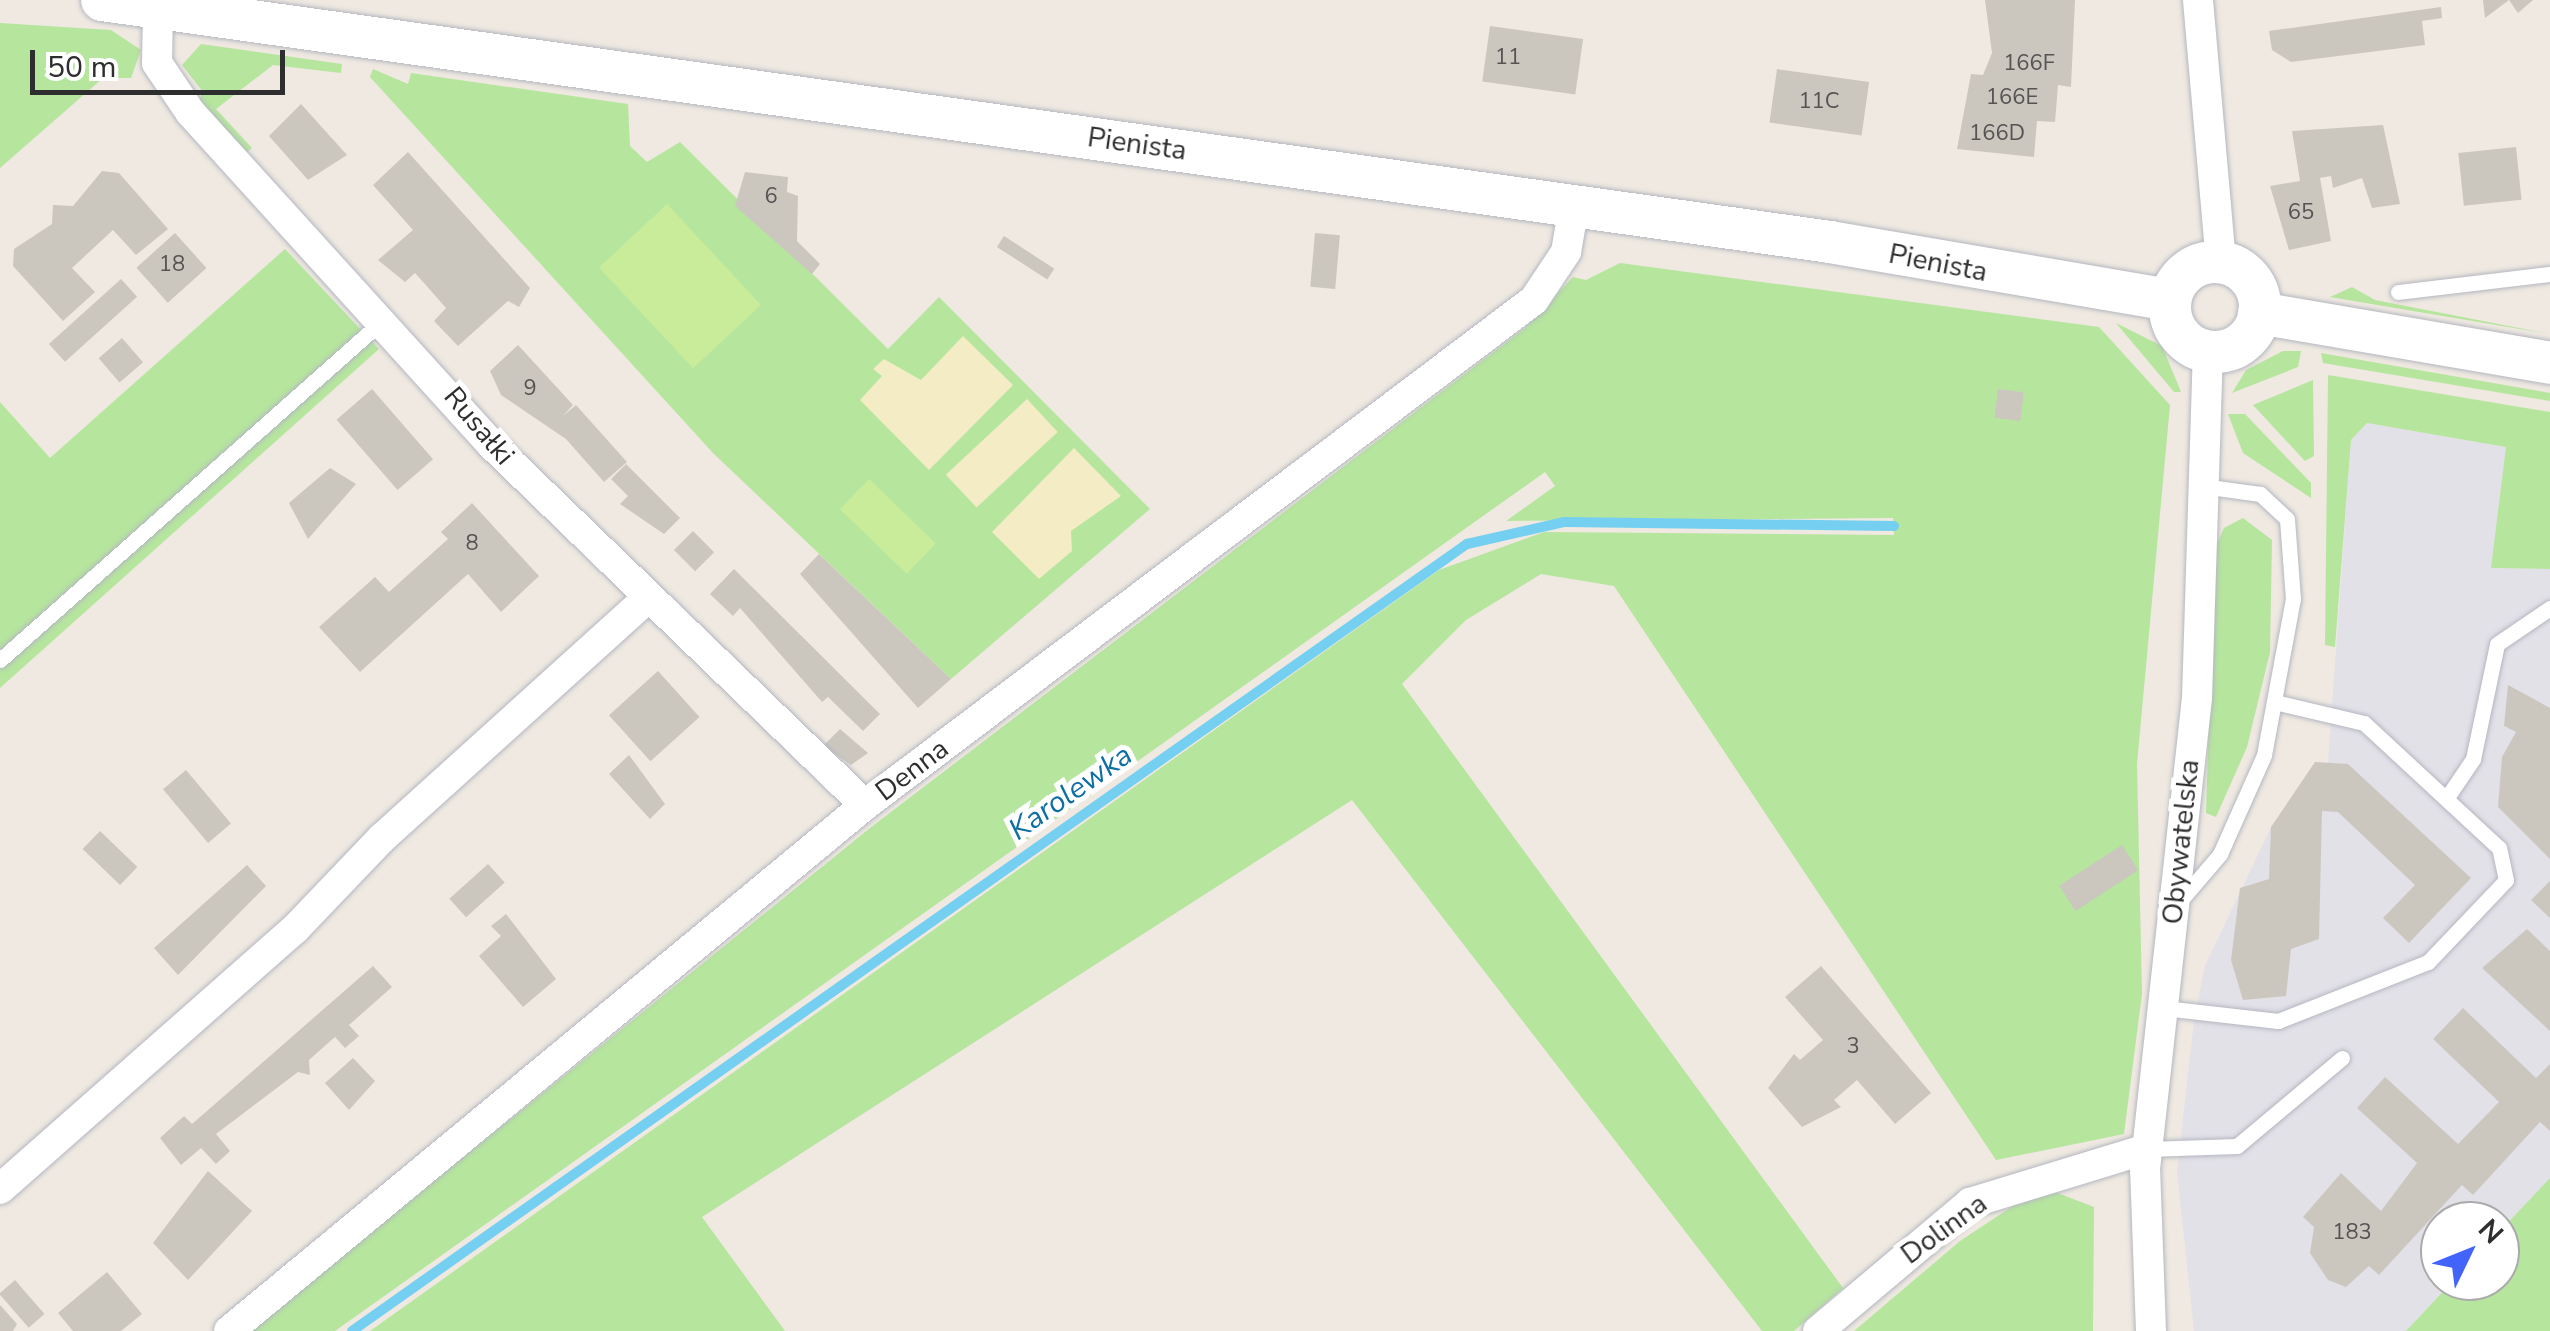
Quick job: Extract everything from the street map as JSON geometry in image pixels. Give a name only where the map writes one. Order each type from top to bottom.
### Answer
[{"type":"street","name":"Pienista","points":[[102,0],[1574,206],[2170,300]]},
{"type":"street","points":[[2198,0],[2221,262]]},
{"type":"street","name":"Rusałki","points":[[158,8],[157,63],[168,86],[381,322],[645,600],[865,805]]},
{"type":"street","name":"Denna","points":[[229,1331],[865,805],[1534,300],[1561,264],[1574,206]]},
{"type":"street","points":[[2221,262],[2246,274],[2259,313],[2236,346],[2208,351],[2183,339],[2170,300],[2194,266],[2221,262]]},
{"type":"street","points":[[2259,313],[2550,363]]},
{"type":"street","name":"Obywatelska","points":[[2151,1331],[2147,1149],[2197,698],[2198,485],[2208,351]]},
{"type":"street","points":[[0,1188],[294,930],[382,838],[645,600]]},
{"type":"street","name":"Dolinna","points":[[1818,1331],[1970,1203],[2147,1149]]},
{"type":"lane","points":[[2398,292],[2550,274]]},
{"type":"lane","points":[[0,660],[381,322]]},
{"type":"lane","points":[[2174,908],[2238,821],[2280,703],[2293,599],[2287,519],[2260,494],[2198,485]]},
{"type":"lane","points":[[2448,796],[2473,759],[2489,658],[2509,630],[2550,608]]},
{"type":"lane","points":[[2164,1008],[2278,1021],[2428,962],[2506,880],[2500,848],[2448,796],[2348,714],[2280,703]]},
{"type":"lane","points":[[2147,1149],[2237,1146],[2342,1058]]},
{"type":"shaded area","points":[[2367,423],[2506,447],[2492,568],[2550,569],[2550,1178],[2520,1210],[2520,1201],[2420,1201],[2420,1301],[2434,1301],[2406,1331],[2194,1331],[2177,1172],[2194,1021],[2205,966],[2271,827],[2328,762],[2351,440]]},
{"type":"green space","points":[[0,23],[111,30],[141,50],[131,78],[103,78],[0,168]]},
{"type":"green space","points":[[201,44],[342,64],[341,73],[273,65],[216,109],[252,148],[246,153],[199,100],[203,92],[182,65]]},
{"type":"green space","points":[[373,69],[408,84],[411,73],[628,104],[630,146],[647,162],[680,142],[888,349],[939,297],[1150,509],[951,679],[713,453],[370,77]]},
{"type":"green space","points":[[667,204],[761,305],[693,368],[599,267]]},
{"type":"green space","points":[[285,249],[379,349],[0,688],[0,402],[50,458]]},
{"type":"green space","points":[[1620,263],[2099,327],[2170,405],[2137,764],[2142,994],[2124,1134],[1996,1160],[1614,586],[1541,574],[1466,620],[1402,684],[1843,1288],[1794,1331],[1762,1331],[1352,800],[702,1217],[785,1331],[370,1331],[1439,570],[1544,532],[1894,535],[1893,518],[1506,521],[1555,486],[1545,472],[335,1331],[249,1331],[870,828],[1525,328],[1573,277],[1586,280]]},
{"type":"green space","points":[[2352,287],[2375,300],[2550,334],[2330,297]]},
{"type":"green space","points":[[2116,323],[2162,346],[2181,392],[2174,392]]},
{"type":"green space","points":[[2283,351],[2301,351],[2298,367],[2232,393],[2246,370]]},
{"type":"green space","points":[[2321,353],[2550,393],[2550,401],[2323,363]]},
{"type":"green space","points":[[2328,375],[2550,412],[2550,569],[2491,568],[2506,447],[2367,423],[2351,440],[2335,647],[2325,645]]},
{"type":"green space","points":[[2313,380],[2314,456],[2305,461],[2253,405]]},
{"type":"green space","points":[[2228,414],[2245,414],[2311,483],[2311,498],[2243,453]]},
{"type":"green space","points":[[869,479],[936,544],[907,574],[840,509]]},
{"type":"green space","points":[[2243,518],[2272,540],[2270,652],[2247,747],[2216,817],[2206,813],[2214,550],[2224,528]]},
{"type":"green space","points":[[2550,1178],[2550,1331],[2406,1331],[2434,1301],[2520,1301],[2520,1210]]},
{"type":"green space","points":[[2055,1192],[2094,1207],[2093,1331],[1854,1331],[1960,1241],[2025,1198]]},
{"type":"sand","points":[[963,336],[1013,385],[929,470],[860,400],[882,376],[873,369],[884,359],[921,380]]},
{"type":"sand","points":[[1027,399],[1058,432],[977,508],[946,475]]},
{"type":"sand","points":[[1074,448],[1121,496],[1071,531],[1072,551],[1039,579],[992,532]]},
{"type":"building","points":[[1985,0],[2075,0],[2071,87],[2058,85],[2055,122],[2037,121],[2034,157],[1957,149],[1971,74],[1983,75],[1992,53]]},
{"type":"building","points":[[2483,0],[2509,0],[2485,18]]},
{"type":"building","points":[[2509,0],[2533,0],[2518,13]]},
{"type":"building","points":[[2441,7],[2442,18],[2422,21],[2425,45],[2291,62],[2272,50],[2269,31]]},
{"type":"building","points":[[1490,26],[1583,39],[1575,95],[1482,81]]},
{"type":"building","points":[[1777,69],[1869,82],[1862,135],[1769,122]]},
{"type":"building","points":[[301,104],[347,155],[308,180],[269,136]]},
{"type":"building","points":[[2383,125],[2400,204],[2372,208],[2362,178],[2333,188],[2331,176],[2320,178],[2331,241],[2289,250],[2270,186],[2300,181],[2292,131]]},
{"type":"building","points":[[2516,147],[2522,200],[2464,206],[2458,153]]},
{"type":"building","points":[[408,152],[530,288],[519,307],[508,301],[458,346],[434,321],[446,308],[415,273],[405,282],[378,260],[413,230],[373,185]]},
{"type":"building","points":[[102,171],[119,173],[168,229],[136,255],[113,230],[72,268],[95,292],[63,321],[13,266],[14,249],[52,224],[53,205],[73,206]]},
{"type":"building","points":[[745,172],[788,177],[787,192],[798,196],[797,241],[820,264],[812,274],[735,206]]},
{"type":"building","points":[[175,233],[206,268],[168,303],[136,268]]},
{"type":"building","points":[[1315,233],[1340,235],[1335,289],[1310,287]]},
{"type":"building","points":[[1004,236],[1054,269],[1047,280],[997,247]]},
{"type":"building","points":[[121,279],[137,297],[65,362],[49,344]]},
{"type":"building","points":[[122,338],[143,362],[120,382],[99,358]]},
{"type":"building","points":[[518,345],[573,405],[563,416],[576,405],[627,462],[604,482],[566,439],[501,395],[490,371]]},
{"type":"building","points":[[372,389],[433,459],[398,490],[337,420]]},
{"type":"building","points":[[1998,389],[2024,392],[2020,421],[1994,418]]},
{"type":"building","points":[[626,464],[680,518],[664,534],[620,504],[628,496],[611,479]]},
{"type":"building","points":[[330,468],[356,484],[308,539],[289,503]]},
{"type":"building","points":[[472,503],[539,576],[501,612],[468,574],[360,672],[319,627],[375,577],[389,592],[448,539],[441,532]]},
{"type":"building","points":[[693,531],[714,552],[695,571],[674,550]]},
{"type":"building","points":[[819,554],[951,679],[918,708],[800,574]]},
{"type":"building","points":[[734,569],[880,714],[863,731],[828,697],[822,702],[740,608],[733,616],[710,594]]},
{"type":"building","points":[[658,671],[699,717],[650,761],[609,715]]},
{"type":"building","points":[[2508,685],[2550,708],[2550,859],[2498,807],[2502,757],[2516,732],[2504,726]]},
{"type":"building","points":[[840,729],[868,753],[851,765],[823,746]]},
{"type":"building","points":[[629,755],[665,804],[650,819],[609,774]]},
{"type":"building","points":[[2315,762],[2348,764],[2471,878],[2409,943],[2383,918],[2415,885],[2338,812],[2322,811],[2319,939],[2291,949],[2286,996],[2243,1000],[2231,960],[2240,888],[2269,879],[2271,827]]},
{"type":"building","points":[[186,770],[231,824],[208,843],[163,789]]},
{"type":"building","points":[[100,831],[137,867],[120,885],[83,849]]},
{"type":"building","points":[[2122,845],[2138,870],[2075,911],[2059,886]]},
{"type":"building","points":[[488,864],[505,883],[466,917],[449,899]]},
{"type":"building","points":[[247,865],[266,886],[178,975],[154,948]]},
{"type":"building","points":[[2550,881],[2550,918],[2531,900]]},
{"type":"building","points":[[506,914],[556,979],[523,1007],[479,956],[501,936],[491,926]]},
{"type":"building","points":[[2527,929],[2550,951],[2550,1031],[2482,968]]},
{"type":"building","points":[[373,966],[392,987],[349,1025],[359,1036],[345,1048],[335,1037],[309,1060],[310,1075],[298,1072],[216,1134],[230,1151],[216,1164],[201,1148],[181,1165],[160,1138],[184,1116],[192,1124]]},
{"type":"building","points":[[1821,966],[1931,1093],[1895,1124],[1857,1080],[1834,1100],[1841,1107],[1802,1127],[1768,1088],[1794,1054],[1800,1060],[1823,1040],[1785,997]]},
{"type":"building","points":[[2463,1008],[2536,1078],[2550,1064],[2550,1131],[2540,1122],[2473,1195],[2462,1185],[2447,1201],[2420,1201],[2420,1231],[2379,1275],[2369,1266],[2346,1287],[2328,1280],[2310,1253],[2314,1227],[2303,1217],[2341,1173],[2381,1211],[2417,1163],[2357,1108],[2385,1077],[2458,1144],[2499,1102],[2433,1039]]},
{"type":"building","points":[[353,1058],[375,1081],[349,1110],[325,1083]]},
{"type":"building","points":[[208,1171],[252,1211],[188,1280],[153,1243]]},
{"type":"building","points":[[107,1272],[142,1314],[121,1331],[73,1331],[58,1313]]},
{"type":"building","points":[[15,1280],[45,1314],[29,1328],[0,1295]]},
{"type":"building","points":[[0,1305],[17,1324],[13,1331],[0,1331]]},
{"type":"waterway","name":"Karolewka","points":[[352,1331],[1467,544],[1564,522],[1894,526]]}]
